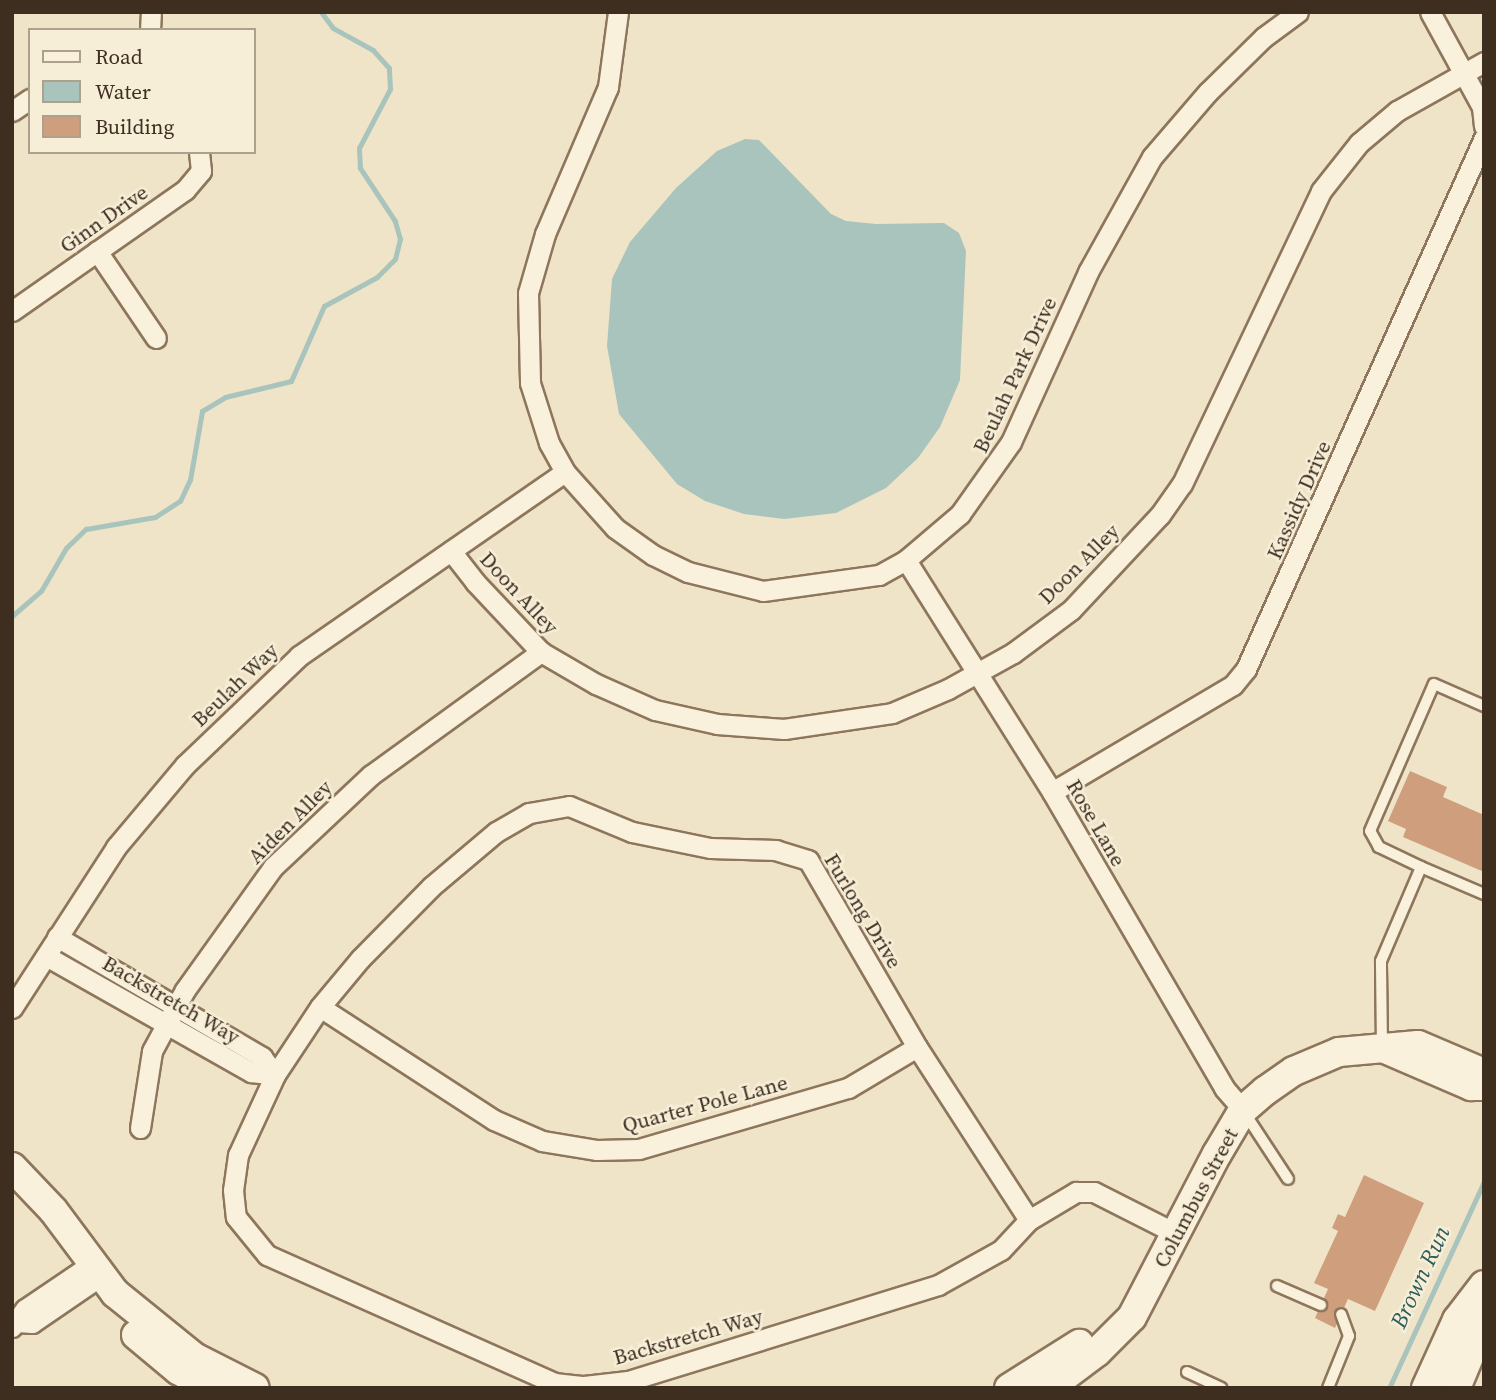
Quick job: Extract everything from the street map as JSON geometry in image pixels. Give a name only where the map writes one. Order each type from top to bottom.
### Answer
[{"type":"street","name":"Beulah Park Drive","points":[[618,12],[608,87],[545,234],[528,293],[530,383],[549,443],[565,472],[615,527],[653,555],[722,583],[764,591],[803,589],[866,579],[906,560],[946,529],[989,480],[1012,442],[1088,272],[1152,157],[1208,92],[1264,37],[1298,12]]},
{"type":"street","points":[[1430,12],[1482,107],[1484,125]]},
{"type":"street","name":"Doon Alley","points":[[451,551],[475,582],[541,652],[596,684],[654,710],[717,724],[784,729],[892,713],[976,674],[1071,610],[1160,515],[1182,484],[1321,191],[1359,143],[1397,111],[1484,62]]},
{"type":"street","points":[[12,111],[28,100]]},
{"type":"street","name":"Kassidy Drive","points":[[1052,792],[1233,685],[1247,670],[1484,138]]},
{"type":"street","name":"Ginn Drive","points":[[12,311],[195,181],[201,171],[199,154]]},
{"type":"street","points":[[97,251],[156,338]]},
{"type":"street","name":"Beulah Way","points":[[12,1008],[116,847],[185,765],[299,656],[565,472]]},
{"type":"street","name":"Rose Lane","points":[[906,560],[1052,792],[1224,1088],[1243,1110]]},
{"type":"street","name":"Aiden Alley","points":[[140,1128],[152,1051],[227,927],[273,867],[372,775],[541,652]]},
{"type":"street","name":"Furlong Drive","points":[[275,1075],[320,1007],[360,959],[431,887],[496,832],[529,813],[569,806],[632,832],[710,848],[776,850],[808,860],[918,1047],[1029,1220]]},
{"type":"street","name":"Backstretch Way","points":[[58,937],[171,1016]]},
{"type":"street","name":"Backstretch Way","points":[[46,956],[262,1057],[275,1075],[238,1155],[233,1190],[236,1217],[267,1255],[554,1383],[584,1386],[628,1381],[938,1285],[1001,1250],[1029,1220],[1060,1198],[1094,1192],[1177,1234]]},
{"type":"street","name":"Quarter Pole Lane","points":[[320,1007],[494,1120],[542,1141],[597,1150],[639,1149],[848,1088],[918,1047]]},
{"type":"street","name":"Columbus Street","points":[[1049,1388],[1097,1352],[1132,1317],[1243,1110],[1294,1071],[1339,1052],[1418,1045],[1484,1073]]},
{"type":"street","name":"Columbus Street","points":[[1382,1048],[1462,1082],[1484,1086]]},
{"type":"street","points":[[17,1176],[53,1210],[103,1277],[194,1357],[255,1388]]},
{"type":"street","name":"Columbus Street","points":[[1009,1388],[1077,1346],[1135,1285],[1155,1275]]},
{"type":"street","points":[[15,1325],[25,1309],[103,1277]]},
{"type":"street","points":[[103,1277],[120,1317],[148,1347],[210,1388]]},
{"type":"street","points":[[1426,1388],[1457,1320],[1484,1285]]},
{"type":"street","points":[[1456,1388],[1484,1321]]},
{"type":"lane","points":[[1484,706],[1434,684],[1370,831],[1379,847],[1484,894]]},
{"type":"lane","points":[[1382,1048],[1381,961],[1421,867]]},
{"type":"lane","points":[[1243,1110],[1288,1179]]},
{"type":"lane","points":[[1277,1286],[1321,1305]]},
{"type":"lane","points":[[1328,1388],[1349,1336],[1341,1314]]},
{"type":"lane","points":[[1187,1372],[1222,1388]]},
{"type":"water","points":[[745,139],[759,140],[831,214],[846,221],[876,224],[944,223],[959,233],[966,251],[960,380],[940,427],[918,458],[886,488],[836,513],[784,519],[744,514],[705,501],[677,484],[619,414],[607,346],[612,279],[630,242],[676,188],[717,151]]},
{"type":"building","points":[[1410,771],[1447,787],[1443,797],[1484,815],[1484,872],[1403,837],[1406,829],[1388,821]]},
{"type":"building","points":[[1364,1175],[1424,1203],[1375,1311],[1348,1299],[1335,1328],[1315,1318],[1328,1289],[1314,1283],[1338,1231],[1332,1228],[1338,1214],[1345,1217]]},
{"type":"waterway","points":[[12,616],[41,591],[66,548],[86,529],[155,517],[180,501],[190,480],[202,411],[225,397],[291,381],[324,306],[377,277],[395,259],[400,239],[395,221],[360,168],[359,148],[390,89],[389,68],[373,50],[333,28],[321,12]]},
{"type":"waterway","name":"Brown Run","points":[[1389,1388],[1484,1181]]}]
